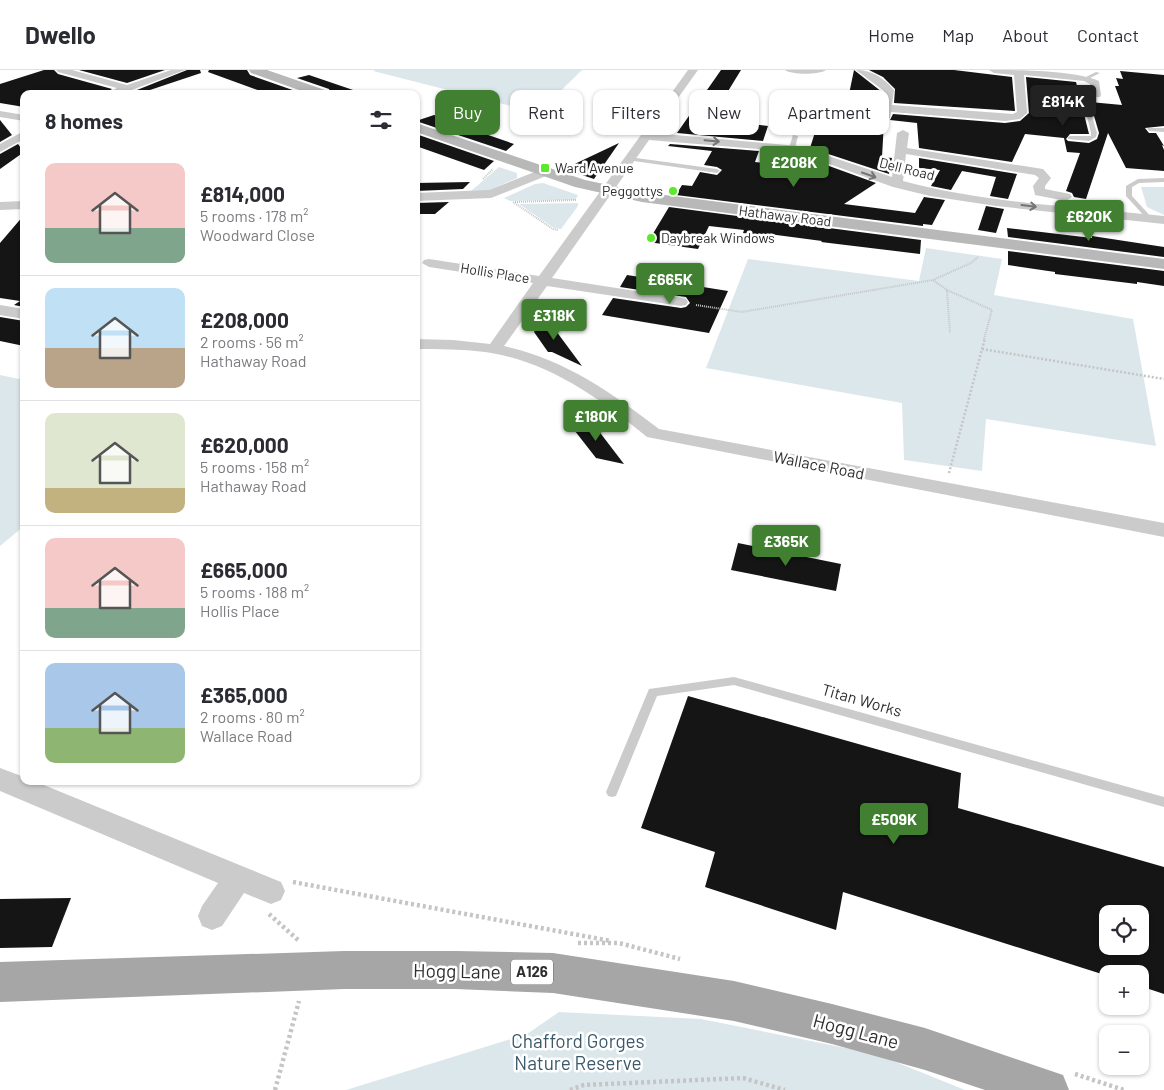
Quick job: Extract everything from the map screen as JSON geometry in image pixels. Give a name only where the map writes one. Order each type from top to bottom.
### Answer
[{"type":"main road","name":"Hogg Lane","points":[[0,982],[344,970],[456,970],[554,973],[734,1001],[925,1049],[1048,1090]]},
{"type":"street","points":[[61,70],[127,88]]},
{"type":"street","points":[[122,90],[180,70]]},
{"type":"street","points":[[255,70],[312,90]]},
{"type":"street","points":[[494,349],[693,70]]},
{"type":"street","points":[[790,70],[821,70]]},
{"type":"street","points":[[861,70],[878,80],[889,90]]},
{"type":"street","points":[[994,70],[1086,78],[1095,83],[1096,95]]},
{"type":"street","points":[[889,113],[1016,117],[1022,113],[1019,72]]},
{"type":"street","points":[[0,114],[20,117]]},
{"type":"street","name":"Hathaway Road","points":[[420,127],[546,172],[604,195],[1164,264]]},
{"type":"street","points":[[897,184],[903,132]]},
{"type":"street","name":"Dell Road","points":[[646,136],[794,142],[897,184],[930,192],[973,193],[1164,220]]},
{"type":"street","points":[[0,148],[20,138]]},
{"type":"street","points":[[901,150],[985,167],[1039,172],[1045,178],[1039,186],[1039,192],[1092,201]]},
{"type":"street","points":[[420,197],[490,194],[546,172]]},
{"type":"street","points":[[0,206],[20,206]]},
{"type":"street","name":"Hollis Place","points":[[429,262],[681,302]]},
{"type":"street","points":[[0,310],[20,313]]},
{"type":"street","name":"Wallace Road","points":[[420,344],[494,349],[531,358],[569,373],[607,396],[653,434],[1164,530]]},
{"type":"street","points":[[0,779],[271,891]]},
{"type":"street","points":[[212,916],[238,878]]},
{"type":"lane","points":[[1086,78],[1098,74]]},
{"type":"lane","points":[[1070,138],[1089,139],[1093,137],[1094,133],[1086,100],[1087,97],[1096,95]]},
{"type":"lane","points":[[1149,129],[1164,130]]},
{"type":"lane","points":[[629,159],[717,171]]},
{"type":"lane","points":[[1150,219],[1129,196],[1129,186],[1138,181],[1164,180]]},
{"type":"lane","name":"Titan Works","points":[[612,792],[653,692],[734,681],[1164,802]]},
{"type":"path","points":[[490,194],[502,201],[514,202],[604,195]]},
{"type":"path","points":[[514,202],[553,230],[576,232]]},
{"type":"path","points":[[681,302],[742,312],[932,280],[971,263],[986,251],[982,241]]},
{"type":"path","points":[[932,280],[947,290],[992,310],[944,489]]},
{"type":"path","points":[[947,290],[950,332]]},
{"type":"path","points":[[982,349],[1164,379]]},
{"type":"path","points":[[306,947],[260,907],[279,880],[619,943]]},
{"type":"path","points":[[275,1090],[300,995]]},
{"type":"path","points":[[570,1090],[584,1085],[742,1078],[785,1090]]},
{"type":"green space","points":[[582,70],[562,90],[510,90],[510,106],[500,103],[500,90],[448,90],[373,71]]},
{"type":"green space","points":[[499,167],[517,173],[517,178],[487,191],[471,191]]},
{"type":"green space","points":[[543,183],[578,195],[575,200],[510,201],[504,198],[535,184]]},
{"type":"green space","points":[[1141,187],[1164,187],[1164,215],[1147,207]]},
{"type":"green space","points":[[578,203],[578,206],[561,229],[554,228],[519,204]]},
{"type":"green space","points":[[926,248],[1002,259],[994,295],[1133,319],[1156,446],[986,419],[982,471],[904,460],[902,403],[706,368],[748,259],[919,281]]},
{"type":"green space","points":[[0,375],[20,379],[20,529],[0,546]]},
{"type":"green space","name":"Chafford Gorges Nature Reserve","points":[[559,1012],[701,1019],[876,1054],[965,1090],[346,1090],[527,1034]]},
{"type":"building","points":[[44,70],[54,70],[58,74],[112,89],[20,90],[20,106],[0,103],[0,84]]},
{"type":"building","points":[[79,70],[165,70],[127,83]]},
{"type":"building","points":[[187,70],[200,70],[201,73],[150,90],[137,90]]},
{"type":"building","points":[[209,70],[247,70],[250,75],[293,90],[258,90],[208,72]]},
{"type":"building","points":[[721,70],[741,70],[729,90],[707,90]]},
{"type":"building","points":[[854,70],[879,90],[850,90]]},
{"type":"building","points":[[869,70],[954,70],[1012,77],[1015,111],[894,103],[895,89],[883,77]]},
{"type":"building","points":[[1120,71],[1164,75],[1164,126],[1145,128],[1149,133],[1156,133],[1164,146],[1162,145],[1164,150],[1164,171],[1126,168],[1108,133],[1086,199],[1074,197],[1072,193],[1066,191],[1080,153],[1067,152],[1064,138],[1025,134],[1012,162],[919,148],[917,123],[890,120],[893,114],[1005,123],[1020,121],[1029,113],[1026,77],[1076,82],[1089,134],[1070,134],[1066,139],[1068,141],[1089,143],[1097,139],[1099,133],[1090,102],[1122,105],[1115,86],[1119,86],[1116,78],[1123,79]]},
{"type":"building","points":[[309,75],[353,90],[329,90],[297,78]]},
{"type":"building","points":[[435,115],[435,127],[420,122],[420,120]]},
{"type":"building","points":[[689,116],[689,134],[679,133],[679,130]]},
{"type":"building","points":[[0,120],[12,135],[0,142]]},
{"type":"building","points":[[759,125],[768,126],[763,141],[698,135],[759,135]]},
{"type":"building","points":[[420,135],[494,161],[484,170],[420,147]]},
{"type":"building","points":[[458,135],[488,135],[514,144],[506,151]]},
{"type":"building","points":[[814,135],[883,135],[882,157],[892,158],[889,174],[810,148]]},
{"type":"building","points":[[619,143],[594,179],[564,169]]},
{"type":"building","points":[[18,144],[20,147],[20,155],[0,169],[0,154]]},
{"type":"building","points":[[670,144],[759,151],[755,162],[804,168],[807,158],[876,183],[844,204],[915,213],[924,197],[945,200],[932,225],[923,224],[923,226],[676,195],[682,185],[692,186],[700,172],[717,175],[722,170],[717,167],[704,165],[712,151],[668,146]]},
{"type":"building","points":[[919,158],[1017,174],[1008,199],[990,196],[996,177],[962,171],[951,190],[931,186],[940,170],[919,168]]},
{"type":"building","points":[[470,182],[463,189],[420,191],[420,183]]},
{"type":"building","points":[[449,202],[435,214],[420,214],[420,203]]},
{"type":"building","points":[[986,206],[1004,209],[996,233],[978,230]]},
{"type":"building","points":[[669,207],[921,240],[920,254],[769,234],[768,236],[743,233],[744,230],[709,226],[698,249],[648,242]]},
{"type":"building","points":[[20,220],[20,301],[0,298],[0,243]]},
{"type":"building","points":[[1007,228],[1092,238],[1092,236],[1164,247],[1164,257],[1008,237]]},
{"type":"building","points":[[1008,251],[1164,271],[1164,286],[1055,274],[1055,272],[1008,265]]},
{"type":"building","points":[[627,275],[728,291],[709,333],[602,315],[613,298],[681,308],[686,307],[690,303],[686,297],[620,287]]},
{"type":"building","points":[[545,316],[582,366],[552,352],[548,352],[534,332]]},
{"type":"building","points":[[0,317],[20,320],[20,345],[0,341]]},
{"type":"building","points":[[590,421],[624,464],[596,458],[571,426]]},
{"type":"building","points":[[738,543],[841,564],[836,591],[731,570]]},
{"type":"building","points":[[688,696],[961,773],[958,808],[1164,867],[1164,994],[1149,989],[1149,965],[1099,965],[1099,973],[843,892],[836,930],[705,887],[715,852],[641,828]]},
{"type":"building","points":[[71,898],[52,947],[0,948],[0,899]]},
{"type":"place","name":"Ward Avenue","points":[[545,168]]},
{"type":"place","name":"Peggottys","points":[[673,191]]},
{"type":"place","name":"Daybreak Windows","points":[[651,238]]}]
